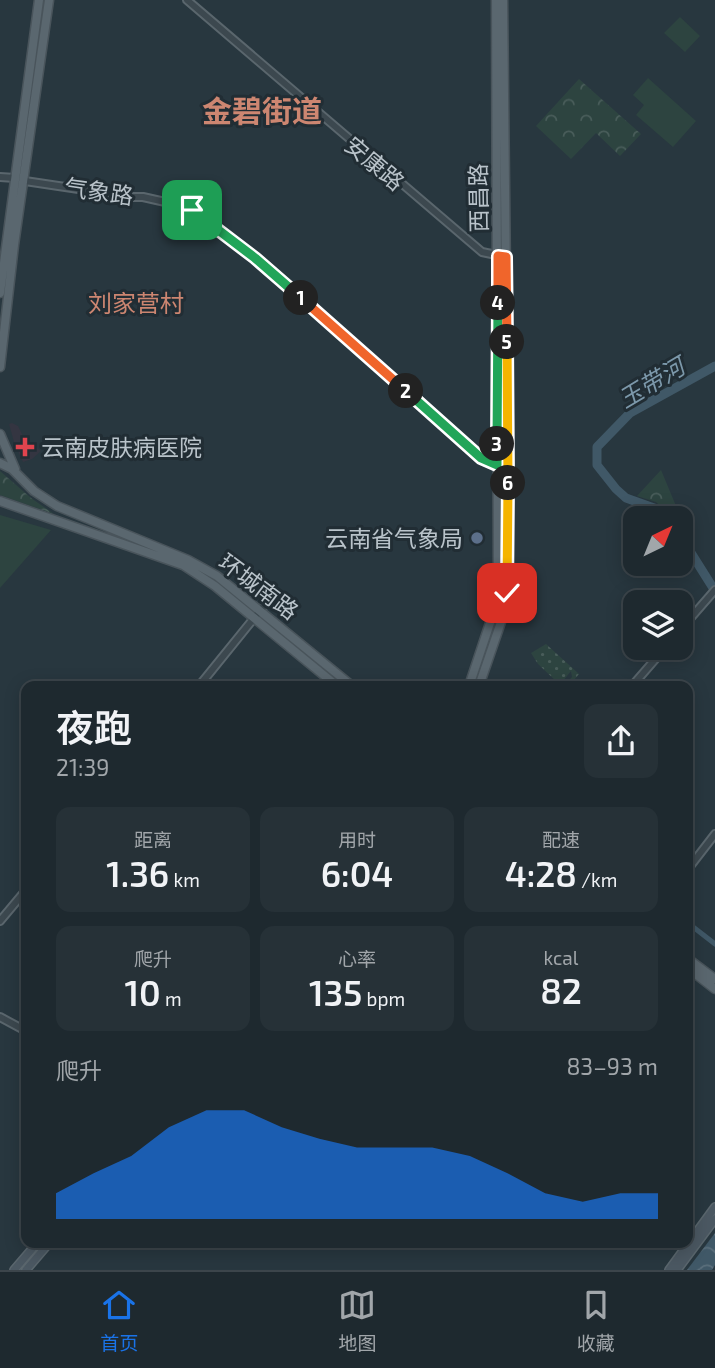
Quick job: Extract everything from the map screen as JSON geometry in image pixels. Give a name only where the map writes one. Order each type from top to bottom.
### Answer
[{"type":"main road","points":[[0,293],[39,0]]},
{"type":"main road","points":[[0,367],[49,0]]},
{"type":"main road","name":"西昌路","points":[[481,681],[507,593],[508,468],[496,0]]},
{"type":"main road","name":"西昌路","points":[[471,681],[494,611],[498,590],[503,0]]},
{"type":"main road","points":[[0,434],[22,480]]},
{"type":"main road","points":[[0,463],[12,468],[47,501],[88,526]]},
{"type":"main road","points":[[0,501],[88,526]]},
{"type":"main road","name":"环城南路","points":[[88,526],[204,568],[262,609],[346,681]]},
{"type":"main road","name":"环城南路","points":[[88,526],[183,565],[215,586],[331,681]]},
{"type":"main road","points":[[693,963],[715,979]]},
{"type":"main road","points":[[693,972],[715,989]]},
{"type":"main road","points":[[693,1236],[715,1207]]},
{"type":"main road","points":[[677,1270],[715,1219]]},
{"type":"main road","points":[[15,1270],[33,1248]]},
{"type":"main road","points":[[26,1270],[45,1248]]},
{"type":"main road","points":[[668,1270],[684,1248]]},
{"type":"street","name":"安康路","points":[[187,0],[482,252],[502,257]]},
{"type":"street","points":[[0,177],[15,178]]},
{"type":"street","name":"气象路","points":[[24,181],[143,197],[192,210],[279,278],[481,458],[497,465]]},
{"type":"street","points":[[693,615],[714,591]]},
{"type":"street","points":[[203,681],[262,609]]},
{"type":"street","points":[[636,681],[655,660]]},
{"type":"street","points":[[693,863],[715,834]]},
{"type":"street","points":[[0,921],[21,896]]},
{"type":"street","points":[[0,1017],[21,1028]]},
{"type":"shaded area","name":"云南皮肤病医院","points":[[9,424],[18,426],[24,438],[41,451],[32,459],[23,462],[14,442]]},
{"type":"green space","points":[[680,17],[700,36],[685,52],[664,33]]},
{"type":"green space","points":[[648,78],[696,121],[673,147],[636,115],[644,105],[633,95]]},
{"type":"green space","points":[[579,79],[641,134],[620,156],[596,133],[571,159],[536,126]]},
{"type":"green space","points":[[661,470],[676,506],[660,506],[637,496]]},
{"type":"green space","points":[[0,471],[31,498],[54,514],[0,495]]},
{"type":"green space","points":[[0,515],[51,530],[0,588]]},
{"type":"green space","points":[[546,644],[579,674],[573,681],[568,681],[572,677],[571,671],[563,681],[556,681],[531,653]]},
{"type":"water","points":[[715,1233],[715,1265],[712,1270],[687,1270]]},
{"type":"waterway","name":"玉带河","points":[[648,506],[626,498],[616,489],[597,465],[597,447],[630,413],[715,366]]},
{"type":"waterway","name":"玉带河","points":[[693,556],[715,591]]},
{"type":"waterway","points":[[693,927],[715,944]]},
{"type":"place","name":"云南皮肤病医院","points":[[25,447]]},
{"type":"place","name":"云南省气象局","points":[[477,538]]},
{"type":"district","name":"金碧街道","points":[[262,110]]},
{"type":"district","name":"刘家营村","points":[[136,302]]},
{"type":"route","points":[[192,210],[279,278],[485,462],[492,465],[497,465],[498,256],[506,257],[507,593]]}]
